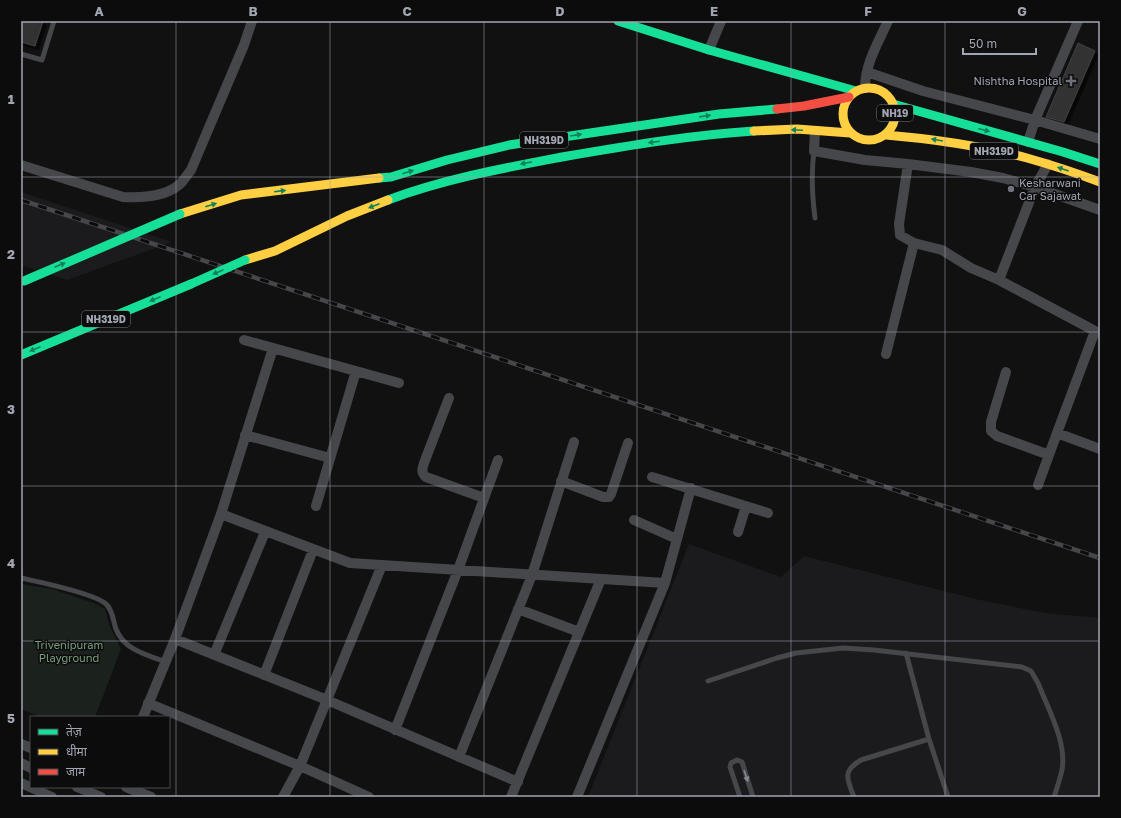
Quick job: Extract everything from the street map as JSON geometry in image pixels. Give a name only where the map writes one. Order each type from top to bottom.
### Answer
[{"type":"main road","points":[[618,21],[709,50],[861,90]]},
{"type":"main road","name":"NH19","points":[[850,133],[858,138],[868,141],[877,139],[886,134],[892,127],[895,118],[895,108],[891,99],[884,93],[875,89],[861,90]]},
{"type":"main road","points":[[850,133],[845,125],[842,115],[844,106],[849,97],[861,90]]},
{"type":"main road","name":"NH319D","points":[[23,282],[180,214],[241,195],[391,178],[447,160],[509,145],[719,114],[804,106],[849,97]]},
{"type":"main road","name":"NH319D","points":[[893,104],[1100,164]]},
{"type":"main road","name":"NH319D","points":[[21,355],[245,260],[275,251],[347,216],[397,197],[472,175],[612,148],[721,133],[764,130],[850,133]]},
{"type":"main road","name":"NH319D","points":[[886,134],[969,146],[1048,164],[1100,182]]},
{"type":"street","points":[[21,165],[123,197],[137,198],[170,191],[181,182],[191,170],[244,45],[252,21]]},
{"type":"street","points":[[709,50],[721,21]]},
{"type":"street","points":[[861,90],[866,72],[888,21]]},
{"type":"street","points":[[1028,142],[1035,120],[1078,21]]},
{"type":"street","points":[[866,72],[923,91],[1035,120],[1100,139]]},
{"type":"street","points":[[815,131],[814,151],[865,160],[908,164],[990,176],[1035,187],[1100,210]]},
{"type":"street","points":[[908,164],[899,230],[900,235],[914,243],[942,250],[971,268],[999,280],[1095,331],[1038,485]]},
{"type":"street","points":[[999,280],[1035,187],[1048,164]]},
{"type":"street","points":[[886,354],[914,243]]},
{"type":"street","points":[[244,340],[399,383]]},
{"type":"street","points":[[143,716],[175,639],[221,514],[273,348]]},
{"type":"street","points":[[316,506],[356,371]]},
{"type":"street","points":[[1006,372],[991,422],[991,431],[997,436],[1049,455]]},
{"type":"street","points":[[449,398],[424,463],[422,472],[426,477],[484,498]]},
{"type":"street","points":[[1057,433],[1100,449]]},
{"type":"street","points":[[246,435],[330,458]]},
{"type":"street","points":[[458,757],[532,574],[574,442]]},
{"type":"street","points":[[561,481],[603,497],[608,497],[611,494],[628,443]]},
{"type":"street","points":[[396,730],[458,570],[498,460]]},
{"type":"street","points":[[652,477],[768,513]]},
{"type":"street","points":[[577,797],[665,583],[691,488]]},
{"type":"street","points":[[738,532],[746,506]]},
{"type":"street","points":[[221,514],[265,532],[350,563],[665,583]]},
{"type":"street","points":[[634,520],[677,539]]},
{"type":"street","points":[[214,655],[265,532]]},
{"type":"street","points":[[264,675],[313,550]]},
{"type":"street","points":[[283,797],[300,766],[382,565]]},
{"type":"street","points":[[511,797],[601,579]]},
{"type":"street","points":[[518,609],[579,632]]},
{"type":"street","points":[[175,639],[327,700],[518,782]]},
{"type":"street","points":[[148,703],[300,766],[369,797]]},
{"type":"street","points":[[21,763],[30,768]]},
{"type":"street","points":[[21,783],[30,793],[52,797]]},
{"type":"street","points":[[79,788],[101,797]]},
{"type":"street","points":[[128,788],[151,797]]},
{"type":"lane","points":[[21,54],[42,60],[54,21]]},
{"type":"lane","points":[[814,151],[812,170],[815,218]]},
{"type":"lane","points":[[21,578],[50,584],[100,599],[108,605],[116,630],[124,643],[166,662]]},
{"type":"lane","points":[[708,681],[796,653],[844,648],[906,653],[1022,667],[1031,671],[1038,683],[1061,742],[1063,756],[1062,770],[1054,797]]},
{"type":"lane","points":[[906,653],[929,739],[948,797]]},
{"type":"lane","points":[[854,797],[848,775],[849,769],[853,764],[861,760],[929,739]]},
{"type":"lane","points":[[740,797],[730,767],[731,763],[737,760],[742,762],[754,797]]},
{"type":"shaded area","points":[[21,192],[172,242],[67,280],[21,265]]},
{"type":"shaded area","points":[[689,544],[781,577],[804,556],[980,600],[1045,613],[1100,618],[1100,797],[588,797]]},
{"type":"green space","name":"Trivenipuram Playground","points":[[21,584],[52,589],[94,603],[105,609],[110,627],[121,649],[95,716],[38,716],[21,709]]},
{"type":"building","points":[[21,21],[43,21],[35,46],[21,42]]},
{"type":"building","points":[[1078,43],[1095,51],[1064,122],[1046,117]]},
{"type":"railway","points":[[21,200],[1100,558]]},
{"type":"traffic: fast","points":[[618,21],[709,50],[856,91]]},
{"type":"traffic: fast","points":[[893,104],[1063,152],[1100,164]]},
{"type":"traffic: fast","points":[[379,178],[391,177],[447,160],[509,145],[719,114],[777,109]]},
{"type":"traffic: fast","points":[[388,200],[452,180],[562,157],[682,138],[754,131]]},
{"type":"traffic: fast","points":[[24,281],[180,214]]},
{"type":"traffic: fast","points":[[191,284],[245,260]]},
{"type":"traffic: fast","points":[[21,355],[191,284]]},
{"type":"traffic: slow","points":[[864,88],[874,88],[883,92],[891,100],[895,109],[895,114],[895,119],[891,128],[883,136],[874,140],[864,140],[855,136],[847,128],[843,119],[843,109],[847,100],[855,92],[864,88]]},
{"type":"traffic: slow","points":[[754,131],[797,129],[850,133]]},
{"type":"traffic: slow","points":[[886,135],[940,141],[992,150],[1064,169],[1100,182]]},
{"type":"traffic: slow","points":[[180,214],[241,195],[379,178]]},
{"type":"traffic: slow","points":[[245,260],[275,251],[347,216],[388,200]]},
{"type":"traffic: jam","points":[[777,109],[804,106],[849,97]]},
{"type":"place","name":"Nishtha Hospital","points":[[1071,81]]},
{"type":"place","name":"Kesharwani Car Sajawat","points":[[1011,189]]}]
